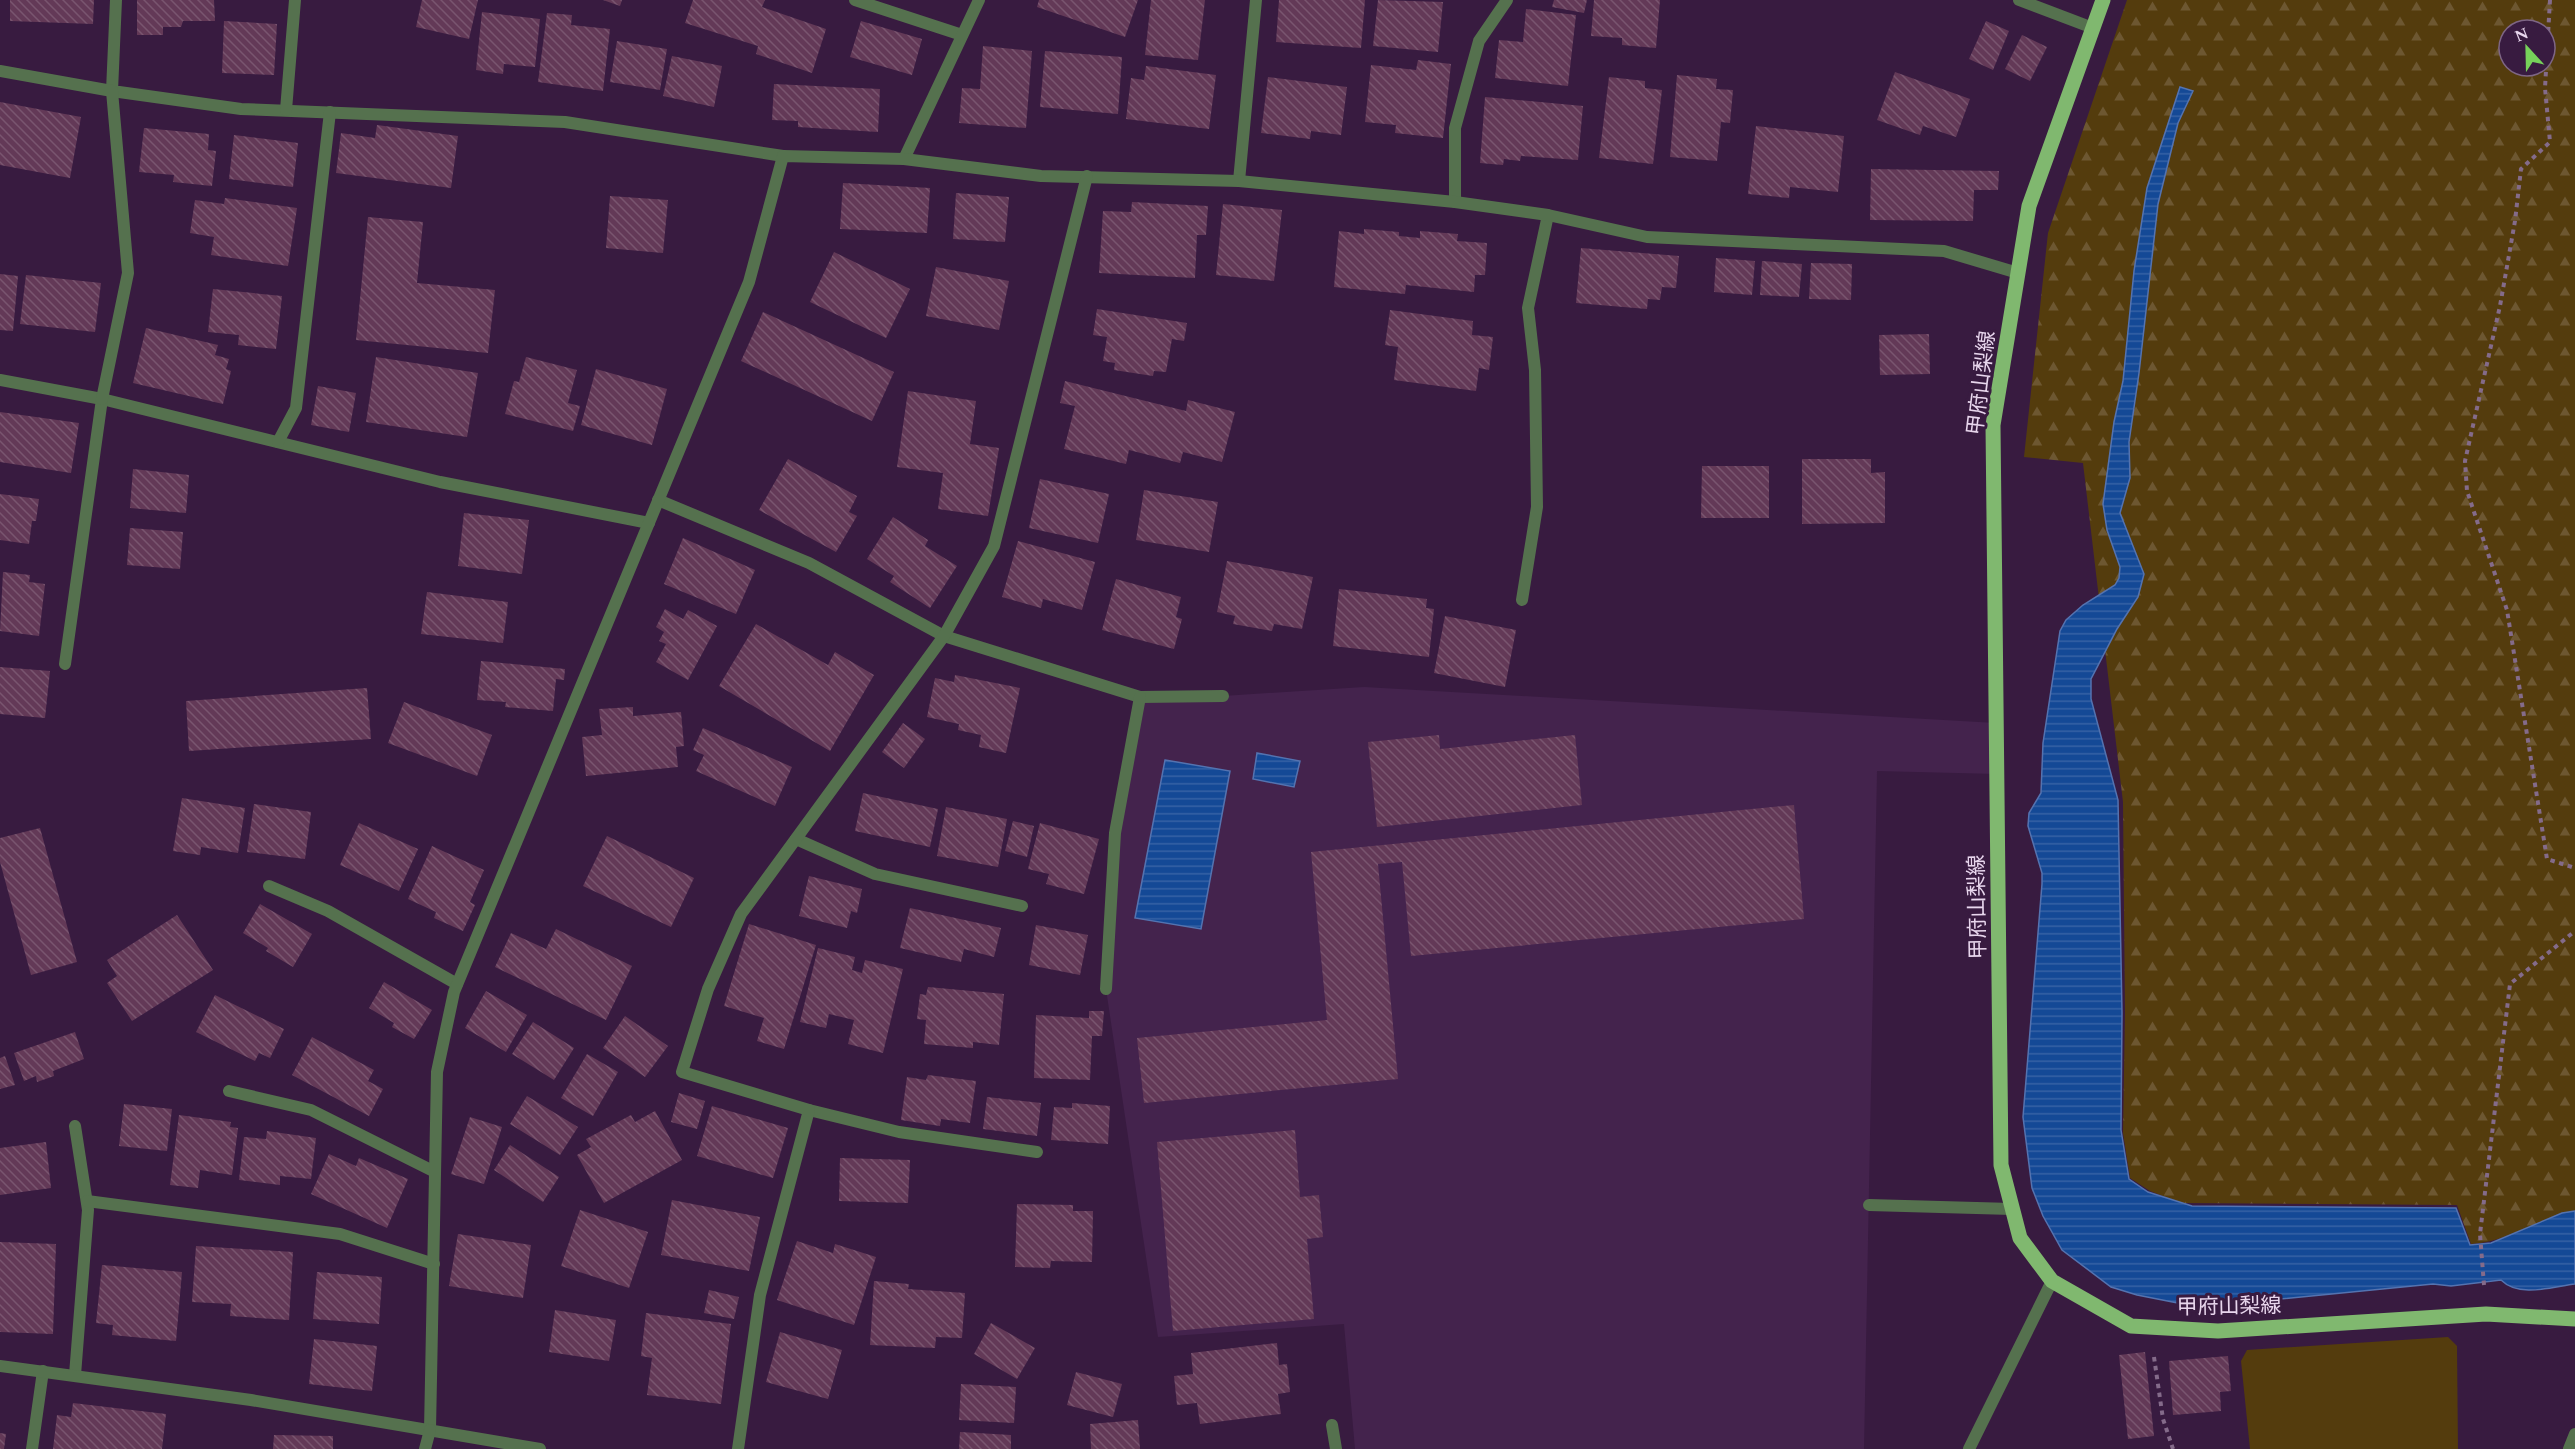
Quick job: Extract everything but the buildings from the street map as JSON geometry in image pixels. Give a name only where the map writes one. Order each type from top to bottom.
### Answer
[{"type":"main road","name":"甲府山梨線","points":[[2103,0],[2029,206],[1994,425],[2001,1165],[2020,1238],[2052,1281],[2130,1326],[2218,1330],[2486,1314],[2575,1319]]},
{"type":"street","points":[[64,664],[102,399],[128,273],[112,91],[116,0]]},
{"type":"street","points":[[286,110],[296,0]]},
{"type":"street","points":[[855,0],[963,35]]},
{"type":"street","points":[[904,159],[979,0]]},
{"type":"street","points":[[1239,181],[1256,0]]},
{"type":"street","points":[[1455,202],[1455,128],[1479,41],[1507,0]]},
{"type":"street","points":[[2019,0],[2093,28]]},
{"type":"street","points":[[0,71],[112,91],[241,109],[565,122],[783,156],[904,159],[1041,176],[1239,181],[1455,202],[1548,215],[1647,237],[1944,251],[2018,273]]},
{"type":"street","points":[[278,442],[296,408],[330,112]]},
{"type":"street","points":[[425,1449],[430,1430],[437,1072],[457,984],[749,282],[783,156]]},
{"type":"street","points":[[1037,1152],[899,1132],[809,1110],[682,1072],[708,989],[741,914],[944,636],[994,546],[1087,176]]},
{"type":"street","points":[[1522,600],[1538,507],[1535,370],[1528,308],[1548,215]]},
{"type":"street","points":[[0,380],[102,399],[440,482],[649,523]]},
{"type":"street","points":[[658,500],[809,563],[944,636],[1140,697],[1223,696]]},
{"type":"street","points":[[1107,989],[1115,833],[1140,697]]},
{"type":"street","points":[[796,839],[875,874],[1022,906]]},
{"type":"street","points":[[269,886],[328,911],[457,984]]},
{"type":"street","points":[[229,1091],[311,1110],[435,1172]]},
{"type":"street","points":[[738,1449],[760,1294],[809,1110]]},
{"type":"street","points":[[75,1126],[87,1201],[75,1375]]},
{"type":"street","points":[[87,1201],[340,1234],[434,1264]]},
{"type":"street","points":[[1869,1205],[2012,1209]]},
{"type":"street","points":[[1969,1449],[2052,1281]]},
{"type":"street","points":[[0,1366],[251,1400],[540,1449]]},
{"type":"street","points":[[32,1449],[43,1371]]},
{"type":"street","points":[[1332,1425],[1336,1449]]},
{"type":"street","points":[[2569,1449],[2575,1434]]},
{"type":"path","points":[[2550,0],[2545,88],[2550,142],[2521,169],[2515,221],[2500,306],[2465,461],[2467,491],[2507,610],[2547,859],[2575,868]]},
{"type":"path","points":[[2484,1286],[2480,1234],[2510,984],[2575,931]]},
{"type":"path","points":[[2150,1327],[2163,1419],[2173,1449]]},
{"type":"shaded area","points":[[1364,687],[1996,723],[1997,774],[1877,771],[1864,1449],[1355,1449],[1344,1324],[1158,1337],[1106,989],[1115,833],[1140,697],[1223,696]]},
{"type":"green space","points":[[2127,0],[2575,0],[2575,1211],[2511,1235],[2471,1244],[2457,1205],[2181,1203],[2150,1191],[2130,1178],[2123,1133],[2125,1013],[2123,802],[2083,463],[2024,457],[2048,233]]},
{"type":"green space","points":[[2448,1337],[2457,1346],[2458,1449],[2250,1449],[2241,1361],[2247,1350]]},
{"type":"water","points":[[2180,87],[2193,91],[2178,123],[2158,204],[2129,442],[2130,478],[2120,513],[2144,574],[2138,597],[2117,629],[2091,679],[2091,699],[2118,800],[2122,1013],[2121,1130],[2129,1179],[2148,1192],[2192,1206],[2456,1208],[2470,1245],[2491,1243],[2562,1213],[2575,1211],[2575,1284],[2526,1290],[2517,1289],[2501,1280],[2451,1286],[2433,1284],[2198,1307],[2137,1295],[2111,1287],[2062,1250],[2043,1216],[2032,1188],[2023,1117],[2042,873],[2028,826],[2029,813],[2041,793],[2043,743],[2060,631],[2066,620],[2083,605],[2115,585],[2119,578],[2120,567],[2107,530],[2103,504],[2114,422],[2123,381],[2134,271],[2147,188]]},
{"type":"water","points":[[1257,753],[1300,761],[1294,787],[1253,779]]},
{"type":"water","points":[[1165,760],[1230,771],[1201,929],[1135,918]]}]
